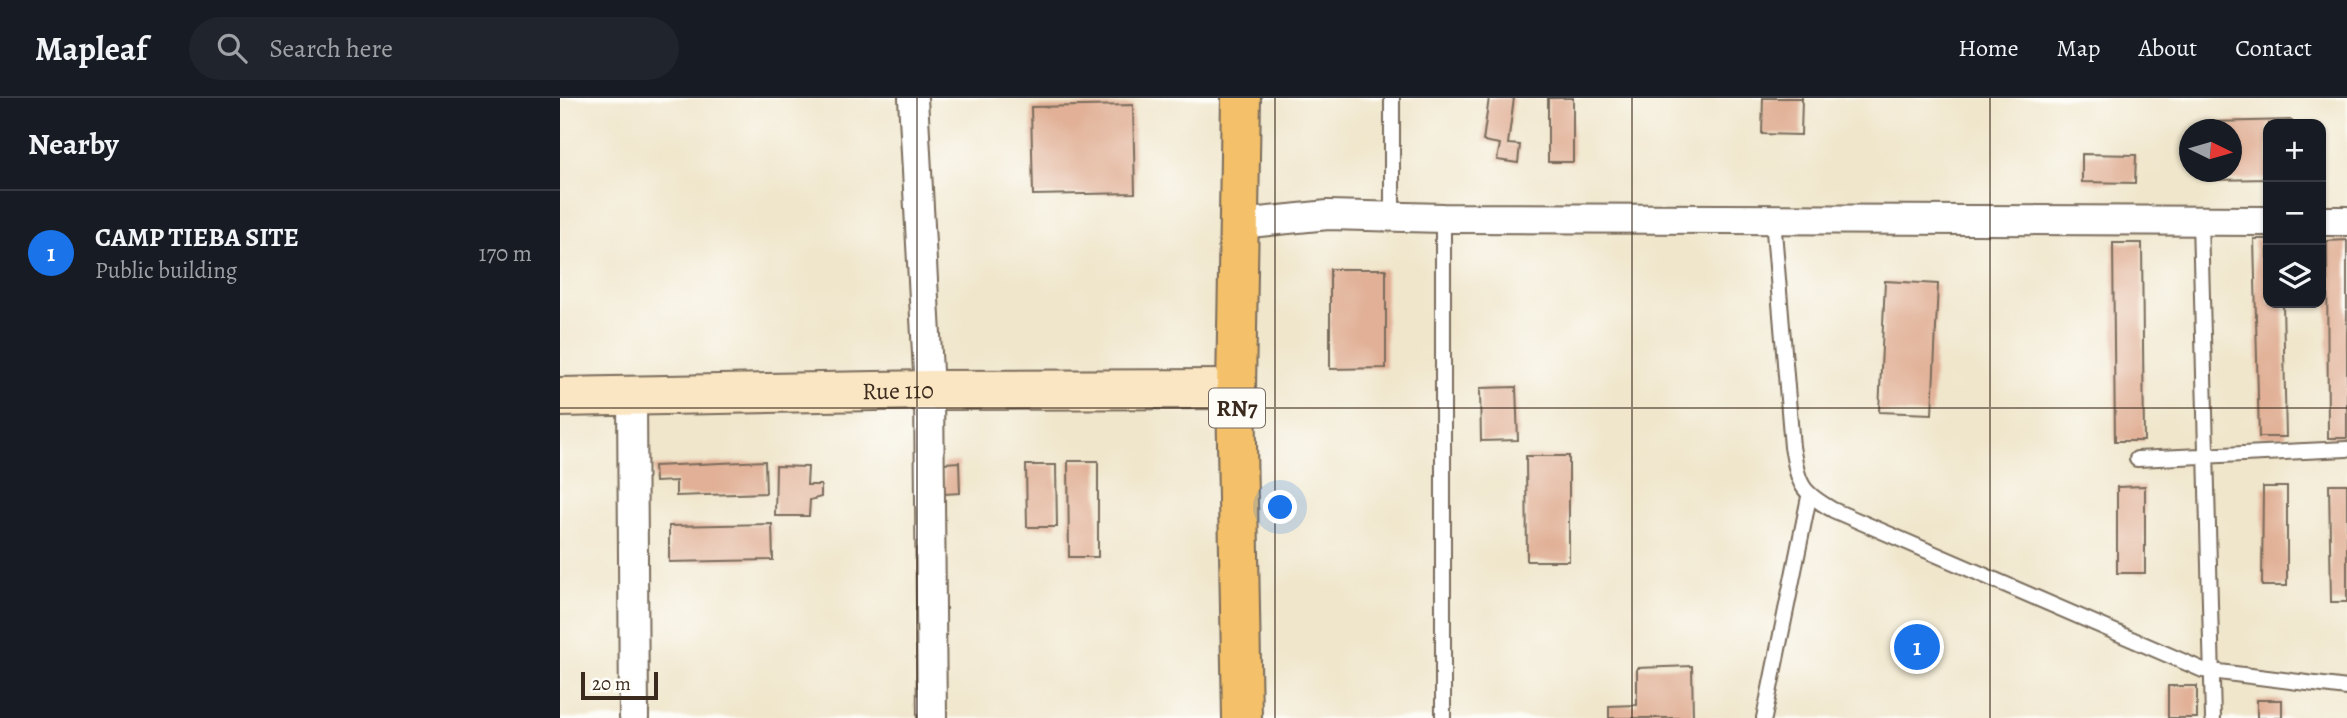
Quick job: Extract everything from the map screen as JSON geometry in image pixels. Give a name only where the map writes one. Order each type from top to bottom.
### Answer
[{"type":"highway","name":"RN7","points":[[1241,98],[1236,389],[1242,718]]},
{"type":"street","points":[[913,98],[929,390],[933,718]]},
{"type":"street","points":[[1240,224],[1328,215],[1443,218],[2263,221]]},
{"type":"street","points":[[2326,221],[2347,221]]},
{"type":"street","name":"Rue 110","points":[[560,397],[929,390],[1236,389]]},
{"type":"street","points":[[632,396],[634,718]]},
{"type":"lane","points":[[1392,98],[1392,217]]},
{"type":"lane","points":[[1443,218],[1443,718]]},
{"type":"lane","points":[[1773,219],[1792,447],[1798,476],[1809,497],[1833,510],[2203,670],[2347,688]]},
{"type":"lane","points":[[2200,221],[2213,718]]},
{"type":"lane","points":[[2137,459],[2347,449]]},
{"type":"lane","points":[[1764,718],[1809,497]]},
{"type":"building","points":[[1489,98],[1514,98],[1508,144],[1520,145],[1518,163],[1497,160],[1500,144],[1483,141]]},
{"type":"building","points":[[1548,98],[1573,98],[1573,162],[1548,162]]},
{"type":"building","points":[[1763,98],[1802,98],[1801,135],[1762,134]]},
{"type":"building","points":[[1133,105],[1135,193],[1033,195],[1031,107]]},
{"type":"building","points":[[2242,121],[2263,121],[2263,179],[2242,179]]},
{"type":"building","points":[[2082,154],[2136,155],[2135,183],[2082,182]]},
{"type":"building","points":[[2254,239],[2263,239],[2263,308],[2283,308],[2286,437],[2259,437]]},
{"type":"building","points":[[2347,240],[2347,438],[2328,438],[2327,241]]},
{"type":"building","points":[[2113,243],[2142,243],[2144,441],[2115,441]]},
{"type":"building","points":[[1330,269],[1386,269],[1386,368],[1330,369]]},
{"type":"building","points":[[1885,281],[1938,284],[1932,414],[1879,412]]},
{"type":"building","points":[[1516,387],[1518,440],[1481,441],[1480,388]]},
{"type":"building","points":[[1526,456],[1569,456],[1569,561],[1527,561]]},
{"type":"building","points":[[765,461],[766,493],[676,496],[676,481],[655,482],[654,466]]},
{"type":"building","points":[[1068,461],[1098,461],[1098,557],[1069,557]]},
{"type":"building","points":[[959,462],[960,493],[944,494],[944,463]]},
{"type":"building","points":[[1026,465],[1056,465],[1057,527],[1027,527]]},
{"type":"building","points":[[776,466],[808,467],[807,485],[821,485],[821,497],[810,500],[809,516],[775,516]]},
{"type":"building","points":[[2329,484],[2347,484],[2347,602],[2331,602]]},
{"type":"building","points":[[2145,486],[2145,573],[2117,573],[2117,487]]},
{"type":"building","points":[[2263,487],[2287,487],[2287,586],[2262,586]]},
{"type":"building","points":[[772,524],[773,560],[669,562],[669,526]]},
{"type":"building","points":[[1692,666],[1693,718],[1609,718],[1609,706],[1637,705],[1637,668]]},
{"type":"building","points":[[2168,686],[2197,686],[2197,718],[2168,718]]},
{"type":"building","points":[[2257,700],[2282,700],[2282,718],[2257,718]]},
{"type":"place","name":"CAMP TIEBA SITE","points":[[1917,647]]}]
